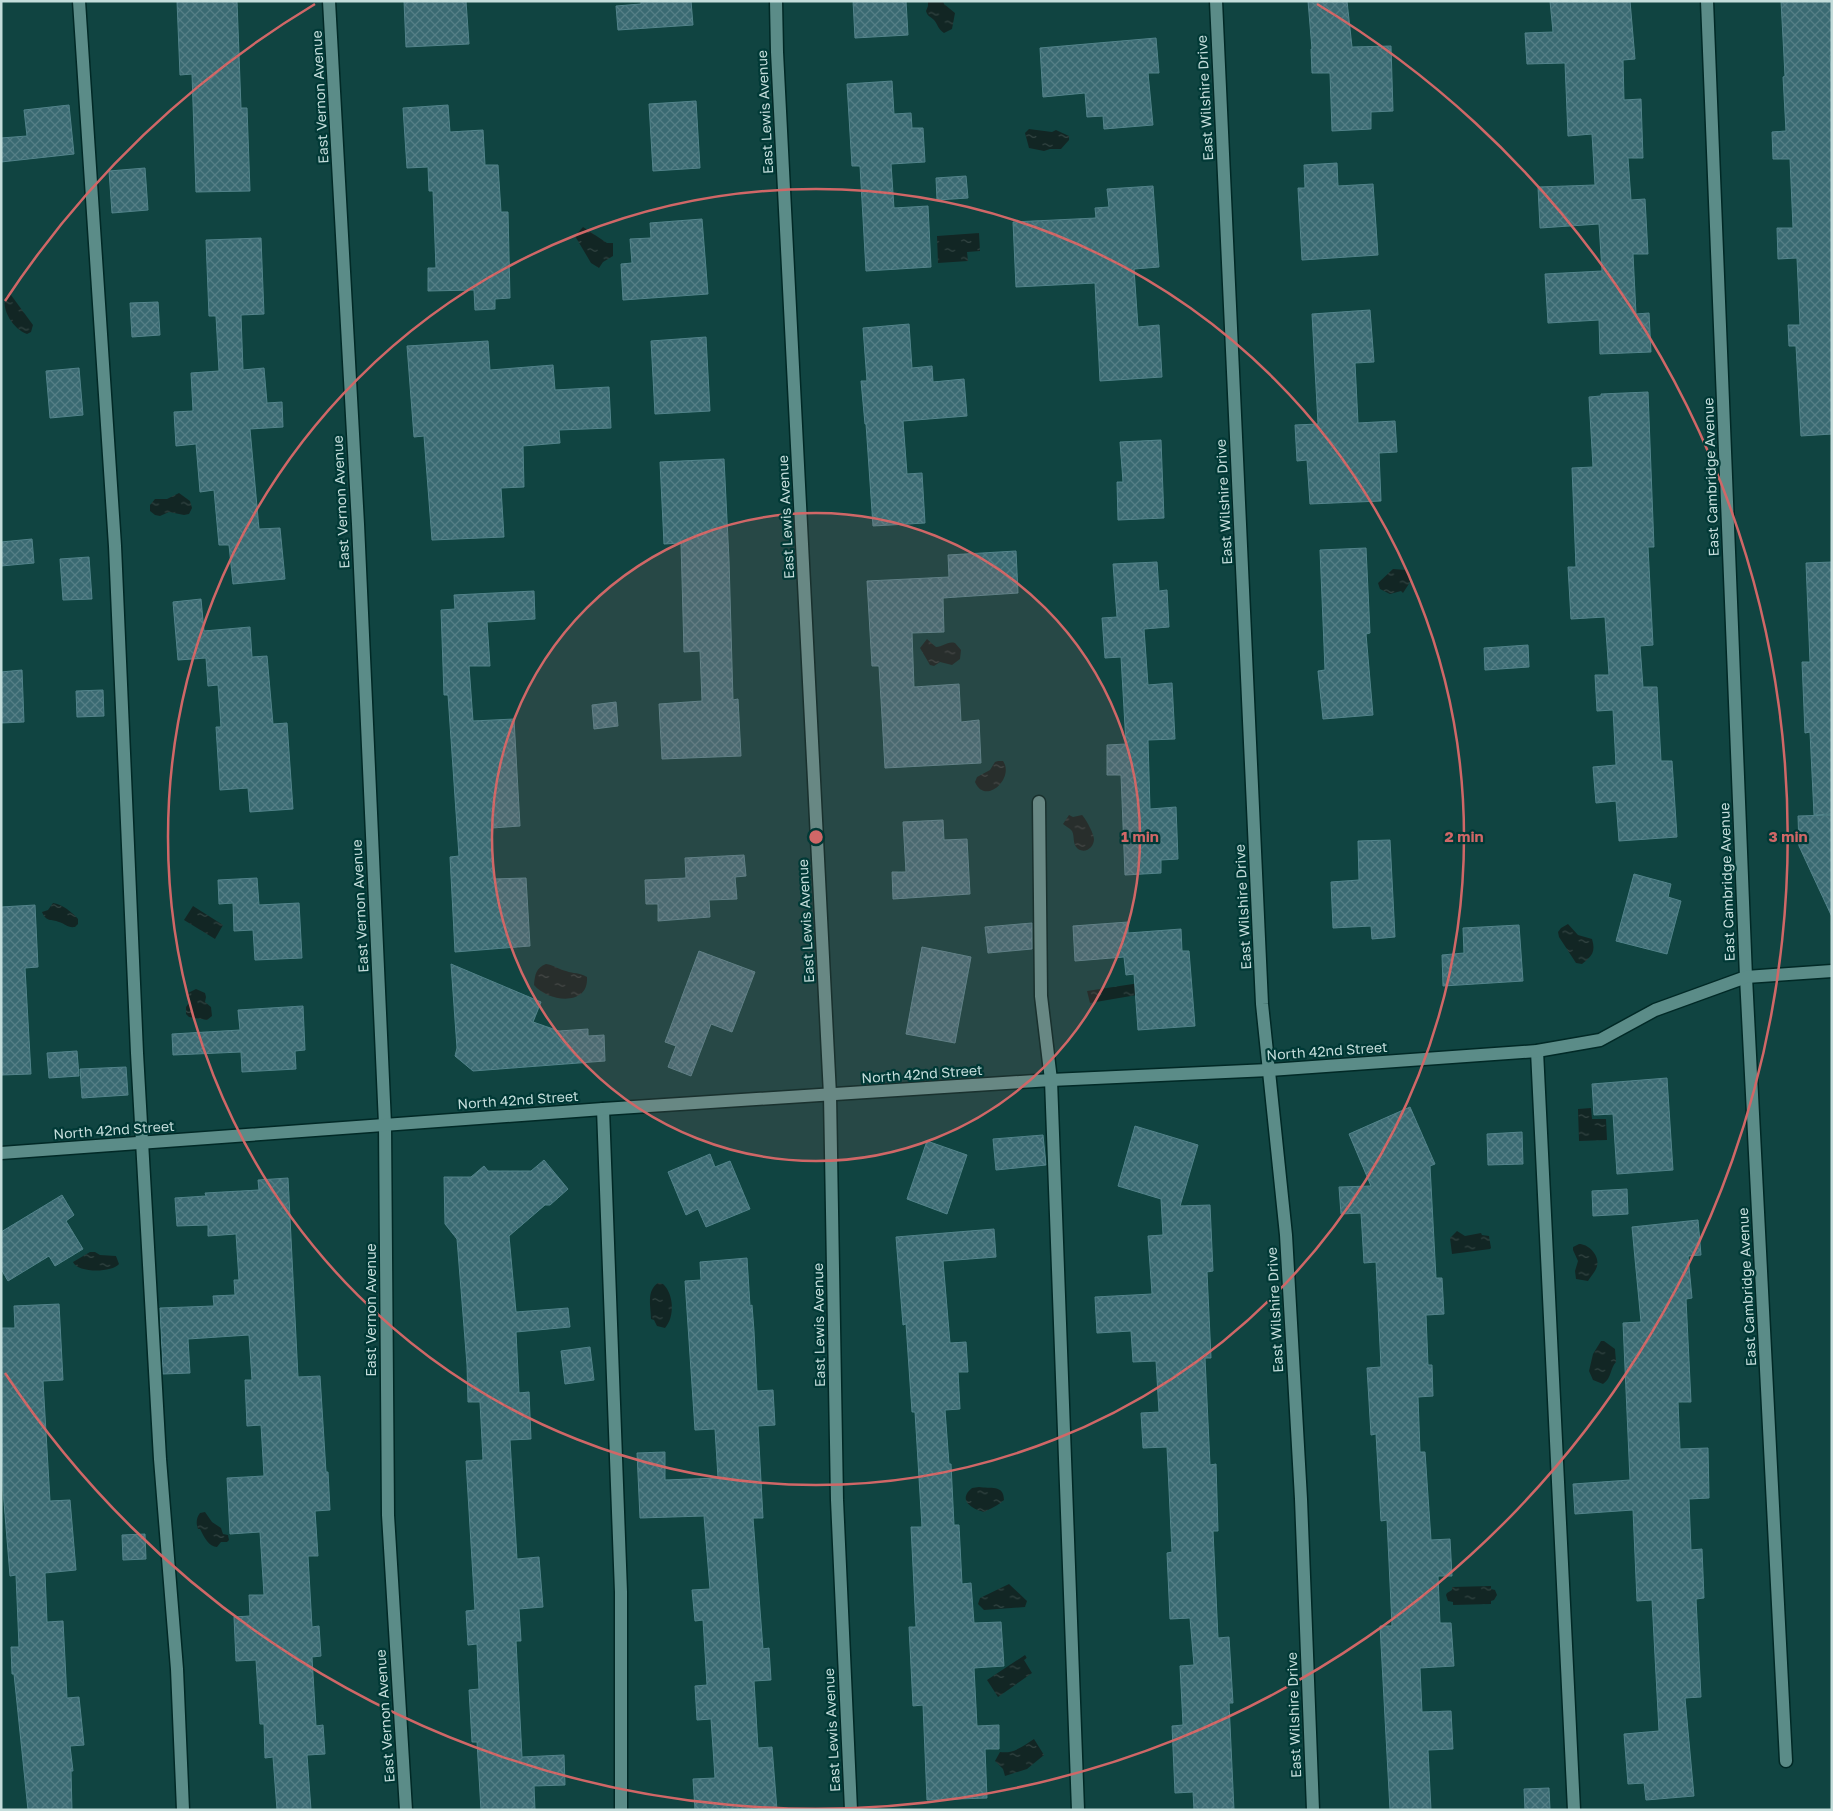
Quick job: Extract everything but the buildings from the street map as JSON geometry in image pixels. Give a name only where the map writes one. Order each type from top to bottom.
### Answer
[{"type":"street","points":[[79,1],[115,546],[136,1053],[160,1459],[177,1670],[183,1810]]},
{"type":"street","name":"East Vernon Avenue","points":[[329,1],[358,524],[385,1124],[388,1515],[406,1810]]},
{"type":"street","name":"East Lewis Avenue","points":[[776,1],[830,1095],[837,1500],[851,1810]]},
{"type":"street","name":"East Wilshire Drive","points":[[1216,1],[1261,984],[1287,1245],[1301,1499],[1313,1810]]},
{"type":"street","name":"East Cambridge Avenue","points":[[1707,1],[1746,977],[1786,1761]]},
{"type":"street","points":[[1039,802],[1041,996],[1051,1080],[1078,1810]]},
{"type":"street","name":"North 42nd Street","points":[[1,1153],[604,1109],[1051,1080],[1270,1070],[1537,1051],[1600,1040],[1655,1010],[1746,977],[1832,971]]},
{"type":"street","points":[[1537,1051],[1574,1810]]},
{"type":"street","points":[[604,1109],[621,1592],[620,1810]]},
{"type":"water","points":[[928,1],[943,1],[955,13],[952,29],[944,33],[940,30],[926,11]]},
{"type":"water","points":[[1029,129],[1052,132],[1056,130],[1069,136],[1069,140],[1061,149],[1044,151],[1029,148],[1025,133]]},
{"type":"water","points":[[583,227],[607,243],[613,243],[613,256],[603,262],[599,268],[591,263],[575,236]]},
{"type":"water","points":[[979,233],[980,251],[967,252],[968,261],[938,263],[937,236]]},
{"type":"water","points":[[11,295],[33,325],[31,332],[27,334],[17,328],[9,318],[5,301],[6,296]]},
{"type":"water","points":[[179,493],[190,501],[192,508],[189,514],[169,512],[160,516],[150,511],[150,505],[155,499],[167,499]]},
{"type":"water","points":[[1393,569],[1407,570],[1412,579],[1403,593],[1401,591],[1390,594],[1380,589],[1378,583]]},
{"type":"water","points":[[927,639],[936,647],[955,643],[961,650],[960,659],[952,665],[940,662],[934,666],[930,665],[920,648]]},
{"type":"water","points":[[1003,761],[1006,768],[1002,781],[991,790],[985,791],[980,789],[975,782],[977,777],[990,770],[995,762]]},
{"type":"water","points":[[1069,815],[1073,817],[1082,815],[1088,823],[1094,839],[1093,845],[1089,849],[1084,851],[1076,847],[1072,831],[1063,824]]},
{"type":"water","points":[[53,903],[70,911],[78,919],[78,924],[75,927],[70,927],[45,917],[42,912],[48,910]]},
{"type":"water","points":[[193,906],[223,925],[215,939],[184,920]]},
{"type":"water","points":[[1568,924],[1578,935],[1592,939],[1594,947],[1592,953],[1582,964],[1576,963],[1559,937],[1558,932]]},
{"type":"water","points":[[546,964],[587,977],[586,987],[582,993],[566,999],[557,998],[540,991],[534,985],[535,978],[538,970]]},
{"type":"water","points":[[1159,980],[1160,991],[1090,1003],[1087,991]]},
{"type":"water","points":[[196,989],[205,993],[205,1002],[211,1007],[212,1016],[207,1020],[189,1017],[186,1014],[186,1007],[189,1003],[188,993]]},
{"type":"water","points":[[1591,1108],[1592,1119],[1606,1119],[1607,1140],[1579,1141],[1578,1109]]},
{"type":"water","points":[[1457,1231],[1465,1236],[1481,1233],[1482,1235],[1489,1236],[1491,1248],[1452,1254],[1450,1238]]},
{"type":"water","points":[[1579,1244],[1590,1248],[1597,1258],[1595,1272],[1588,1281],[1576,1279],[1575,1271],[1578,1261],[1573,1247]]},
{"type":"water","points":[[90,1252],[116,1256],[119,1264],[102,1270],[87,1270],[76,1266],[73,1262]]},
{"type":"water","points":[[658,1283],[663,1284],[667,1288],[671,1299],[672,1312],[665,1328],[657,1326],[654,1320],[651,1319],[651,1294],[654,1286]]},
{"type":"water","points":[[1601,1341],[1615,1349],[1616,1362],[1608,1379],[1603,1384],[1593,1380],[1589,1371],[1593,1354]]},
{"type":"water","points":[[972,1488],[999,1489],[1004,1500],[984,1512],[975,1509],[968,1503],[966,1496]]},
{"type":"water","points":[[205,1512],[212,1522],[221,1528],[223,1534],[228,1535],[229,1540],[227,1542],[221,1542],[217,1547],[214,1547],[198,1529],[198,1517],[200,1513]]},
{"type":"water","points":[[1009,1584],[1027,1601],[1025,1607],[984,1610],[978,1604],[980,1598]]},
{"type":"water","points":[[1491,1586],[1491,1589],[1495,1590],[1497,1595],[1491,1601],[1491,1604],[1453,1605],[1453,1602],[1448,1601],[1446,1595],[1452,1590],[1452,1587]]},
{"type":"water","points":[[1025,1655],[1027,1658],[1024,1660],[1032,1673],[998,1697],[987,1680]]},
{"type":"water","points":[[1034,1739],[1044,1755],[1027,1769],[1005,1776],[1003,1769],[995,1761],[1000,1752],[1014,1751]]}]
